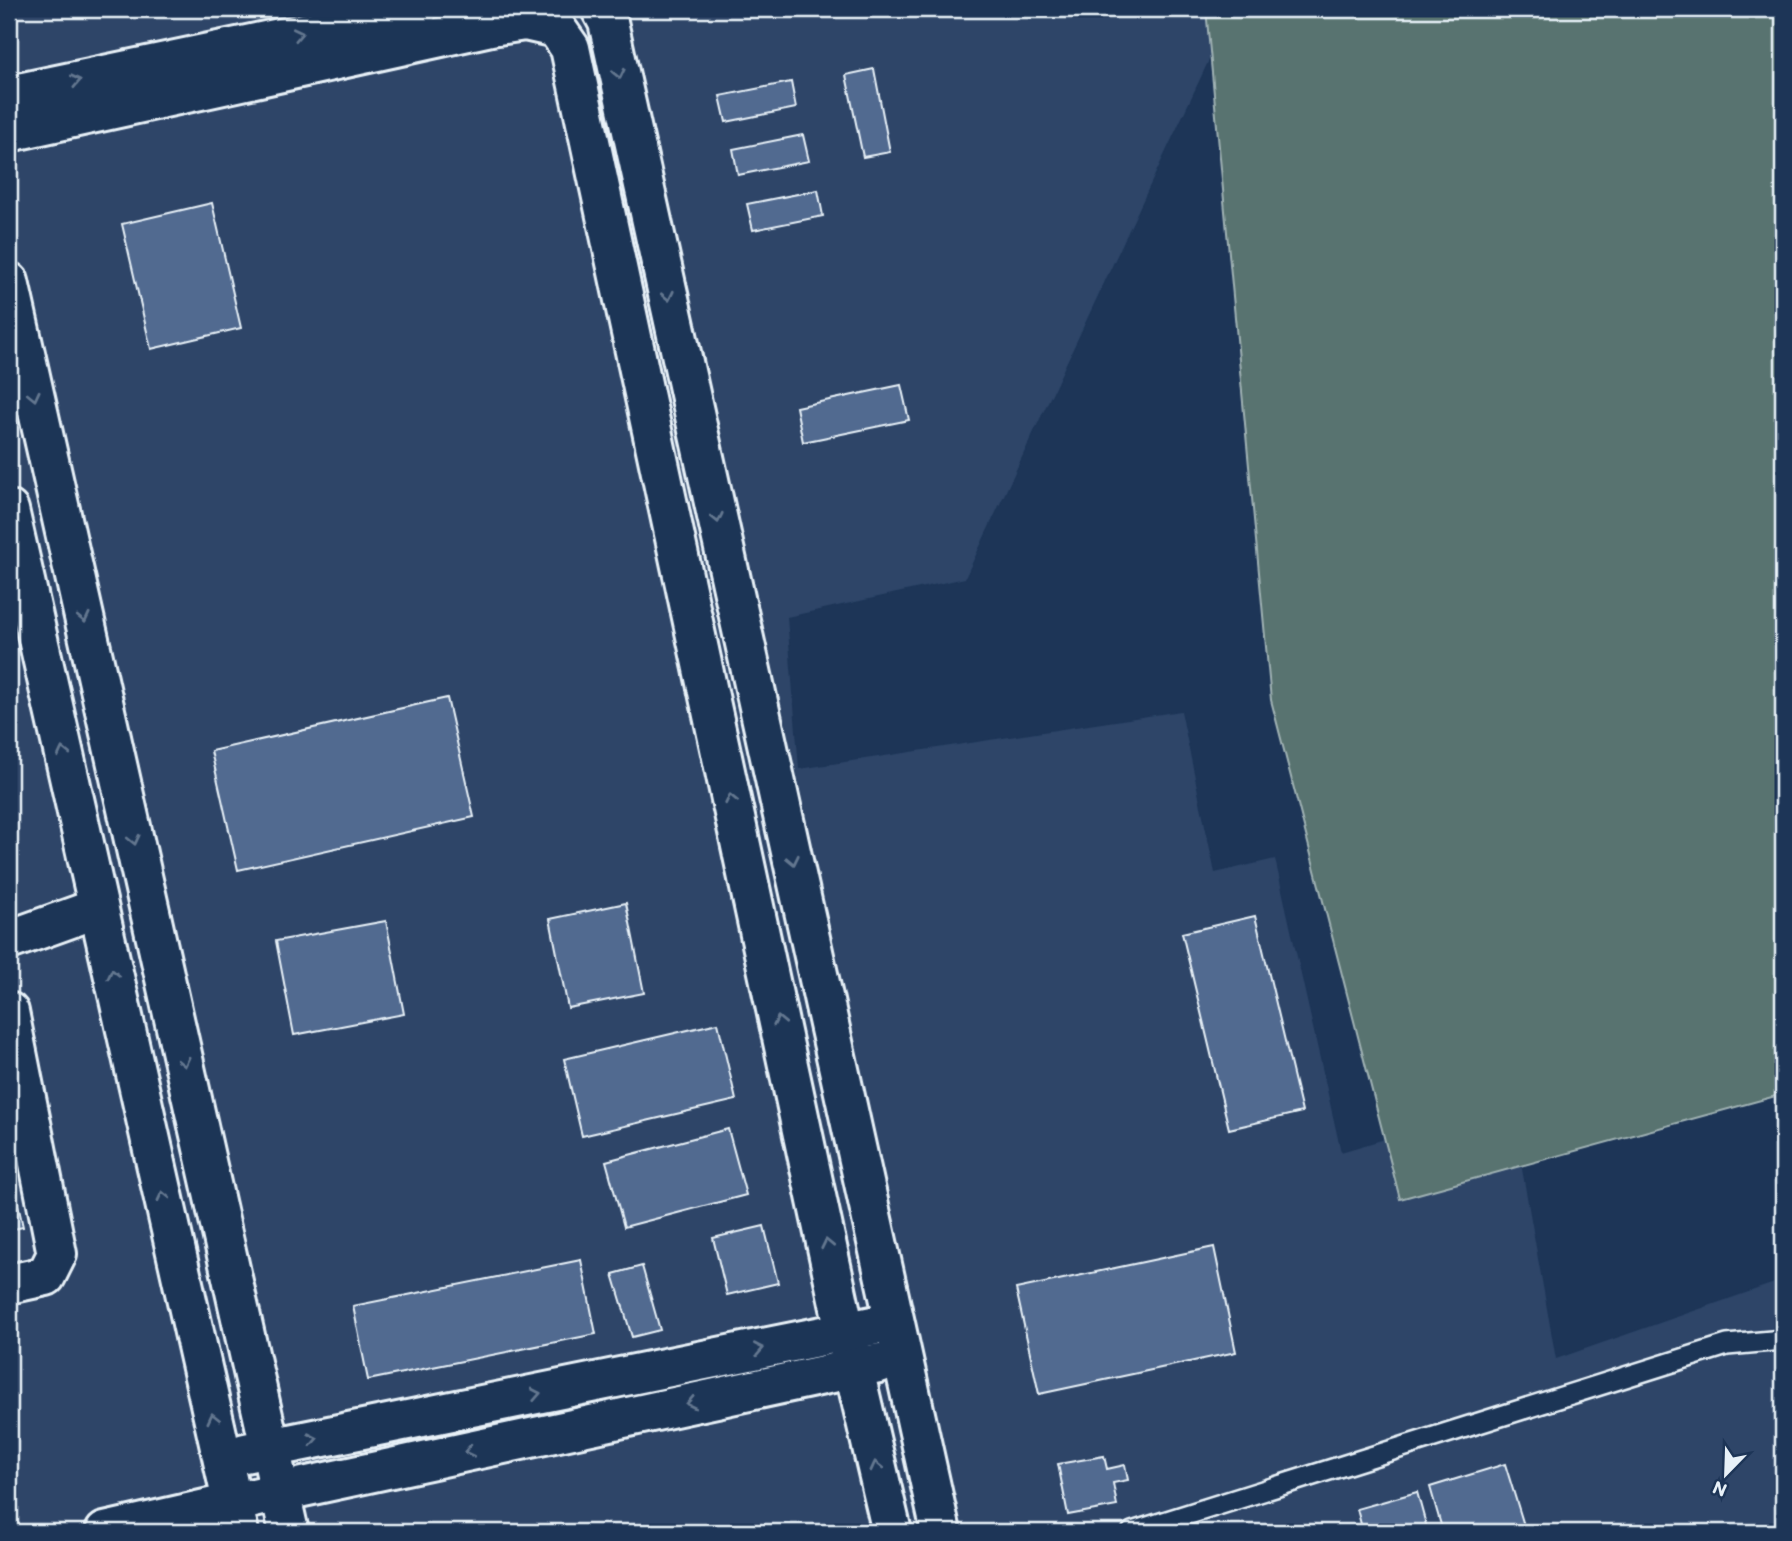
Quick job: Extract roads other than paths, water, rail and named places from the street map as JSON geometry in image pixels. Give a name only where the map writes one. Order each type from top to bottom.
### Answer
[{"type":"street","points":[[9,95],[418,9]]},
{"type":"street","points":[[601,9],[608,22],[941,1532]]},
{"type":"street","points":[[9,132],[491,26],[563,18],[853,1368],[892,1532]]},
{"type":"street","points":[[9,282],[289,1532]]},
{"type":"street","points":[[9,510],[236,1517]]},
{"type":"street","points":[[9,940],[98,908]]},
{"type":"street","points":[[9,1012],[57,1254],[46,1276],[9,1284]]},
{"type":"street","points":[[222,1457],[845,1331],[898,1340]]},
{"type":"street","points":[[105,1532],[236,1517],[280,1492],[853,1368],[898,1340]]},
{"type":"lane","points":[[1132,1532],[1727,1345],[1783,1340]]}]
